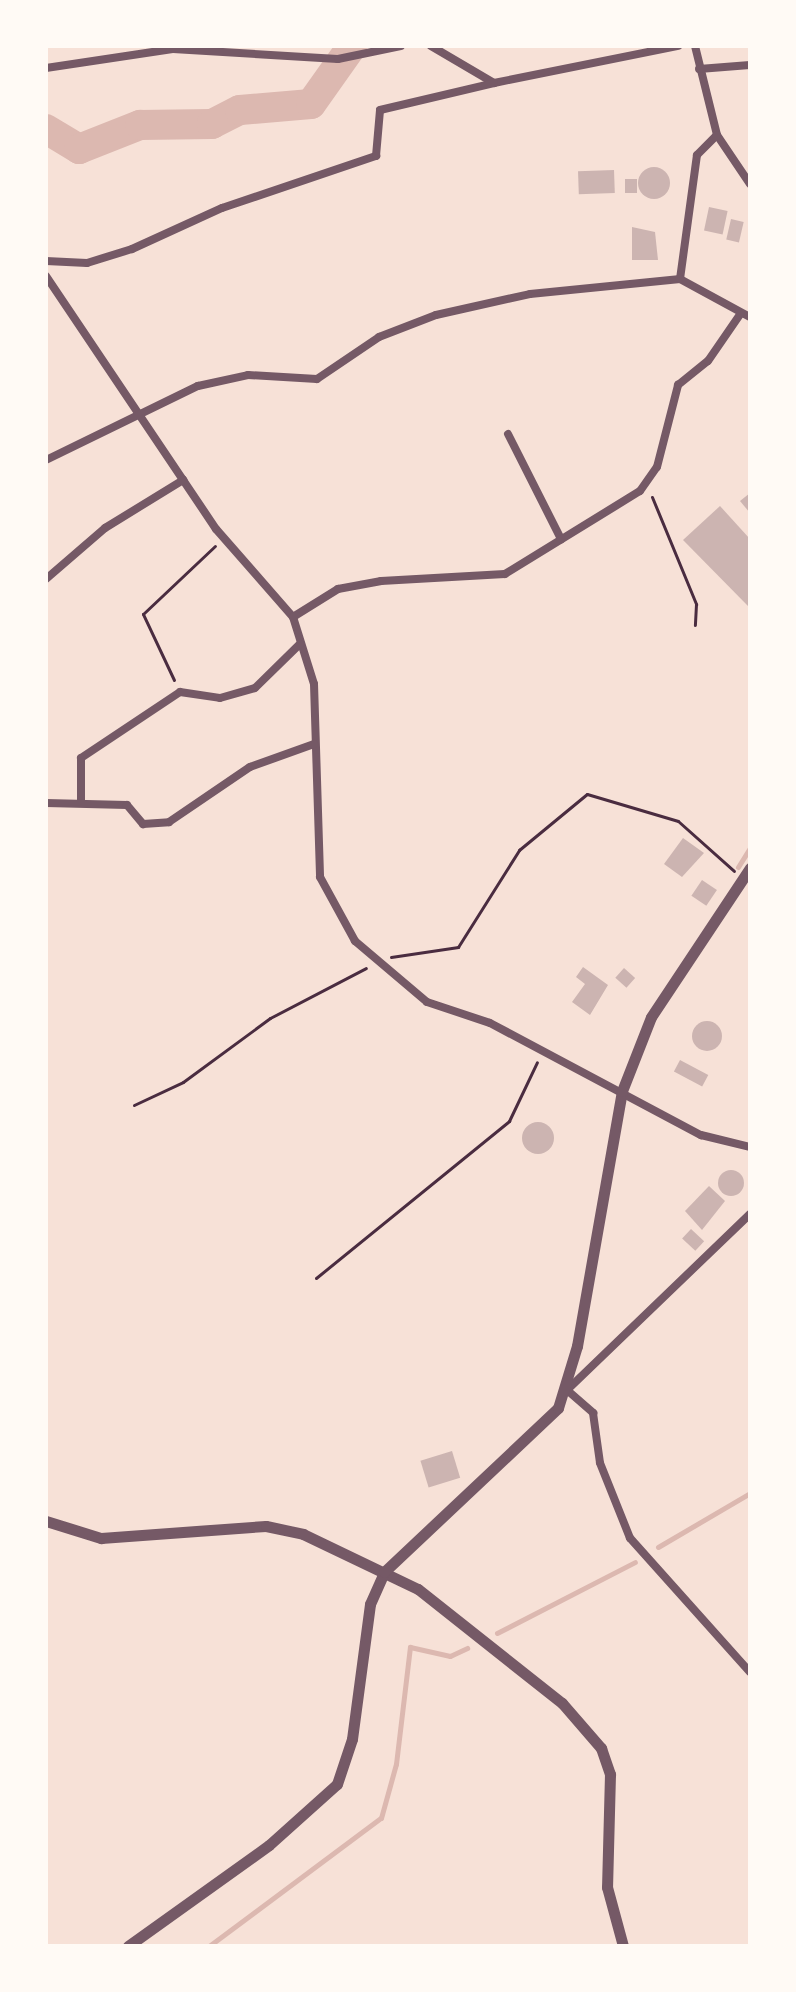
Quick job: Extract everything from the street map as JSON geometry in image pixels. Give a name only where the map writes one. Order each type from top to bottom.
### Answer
[{"type":"street","points":[[46,68],[212,47],[338,59],[354,53],[401,46]]},
{"type":"street","points":[[431,46],[494,83]]},
{"type":"street","points":[[46,261],[87,263],[132,249],[222,208],[376,156],[380,110],[494,83],[678,46]]},
{"type":"street","points":[[695,46],[717,135],[750,184]]},
{"type":"street","points":[[699,69],[750,65]]},
{"type":"street","points":[[680,279],[697,155],[717,135]]},
{"type":"street","points":[[46,276],[50,292],[224,538],[293,617],[314,684],[320,877],[334,909],[376,963],[427,1002],[542,1051],[701,1135],[750,1147]]},
{"type":"street","points":[[46,460],[140,419],[211,382],[317,379],[379,337],[436,315],[583,284],[680,279],[745,315],[708,361],[678,385],[646,482],[561,539],[505,574],[352,586],[293,617]]},
{"type":"street","points":[[508,434],[561,539]]},
{"type":"street","points":[[46,579],[105,528],[183,480]]},
{"type":"street","points":[[81,802],[81,758],[180,692],[220,698],[255,688],[300,644]]},
{"type":"street","points":[[46,803],[127,805],[143,824],[169,822],[250,767],[314,744]]},
{"type":"street","points":[[567,1390],[622,1091],[651,1017],[750,868]]},
{"type":"street","points":[[128,1946],[269,1845],[337,1784],[352,1739],[370,1604],[384,1572],[461,1495],[544,1429],[567,1390],[750,1214]]},
{"type":"street","points":[[567,1390],[593,1413],[600,1463],[630,1538],[750,1672]]},
{"type":"street","points":[[46,1521],[101,1538],[266,1526],[303,1534],[418,1589],[562,1703],[601,1748],[610,1774],[607,1887],[623,1946]]},
{"type":"path","points":[[646,482],[696,604],[695,625]]},
{"type":"path","points":[[180,692],[143,614],[224,538]]},
{"type":"path","points":[[134,1105],[376,963],[458,947],[519,850],[587,794],[678,821],[742,879]]},
{"type":"path","points":[[316,1278],[509,1121],[542,1051]]},
{"type":"building","points":[[654,167],[665,172],[670,183],[665,194],[654,199],[643,194],[638,183],[643,172]]},
{"type":"building","points":[[614,170],[615,193],[579,194],[578,171]]},
{"type":"building","points":[[625,179],[637,179],[637,193],[625,193]]},
{"type":"building","points":[[709,207],[728,211],[723,234],[704,230]]},
{"type":"building","points":[[731,219],[744,222],[739,242],[726,239]]},
{"type":"building","points":[[632,227],[655,232],[658,260],[632,260]]},
{"type":"building","points":[[750,493],[750,513],[740,501]]},
{"type":"building","points":[[720,506],[750,539],[748,606],[683,540]]},
{"type":"building","points":[[683,838],[704,853],[682,877],[664,864]]},
{"type":"building","points":[[702,880],[717,890],[706,906],[691,896]]},
{"type":"building","points":[[583,967],[608,985],[590,1015],[572,1002],[585,984],[576,977]]},
{"type":"building","points":[[624,968],[635,978],[626,988],[615,978]]},
{"type":"building","points":[[707,1021],[713,1022],[721,1030],[721,1042],[713,1050],[707,1051],[701,1050],[693,1042],[692,1036],[693,1030],[701,1022]]},
{"type":"building","points":[[680,1060],[708,1075],[702,1087],[674,1071]]},
{"type":"building","points":[[538,1122],[549,1127],[554,1138],[549,1149],[538,1154],[527,1149],[522,1138],[527,1127]]},
{"type":"building","points":[[731,1170],[740,1174],[744,1183],[740,1192],[731,1196],[722,1192],[718,1183],[722,1174]]},
{"type":"building","points":[[709,1186],[725,1201],[702,1230],[685,1211]]},
{"type":"building","points":[[691,1229],[704,1241],[695,1251],[682,1239]]},
{"type":"building","points":[[452,1451],[460,1478],[429,1487],[420,1461]]},
{"type":"waterway","points":[[46,129],[79,149],[140,125],[212,124],[240,110],[311,104],[352,46]]},
{"type":"waterway","points":[[738,867],[750,848]]},
{"type":"waterway","points":[[658,1547],[750,1493]]},
{"type":"waterway","points":[[497,1633],[635,1562]]},
{"type":"waterway","points":[[209,1946],[381,1818],[396,1764],[410,1647],[450,1656],[467,1648]]}]
